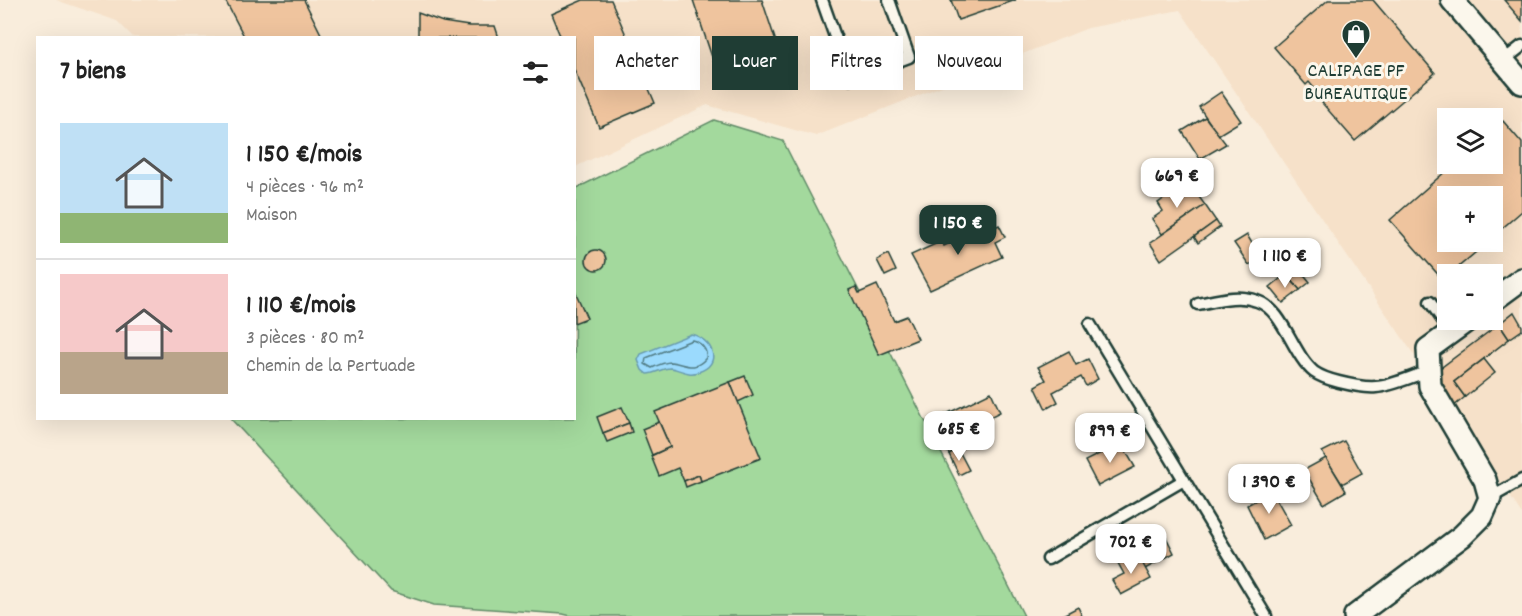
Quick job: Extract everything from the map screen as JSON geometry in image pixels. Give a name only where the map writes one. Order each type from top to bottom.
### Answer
[{"type":"street","points":[[1452,0],[1522,84]]},
{"type":"street","points":[[1503,293],[1522,279]]},
{"type":"street","points":[[1355,616],[1462,536],[1482,516],[1490,498],[1485,480],[1430,386],[1428,349],[1454,330]]},
{"type":"lane","points":[[822,0],[850,79],[909,57],[889,0]]},
{"type":"lane","points":[[1503,61],[1522,46]]},
{"type":"lane","points":[[1198,304],[1223,298],[1258,301],[1270,308],[1303,360],[1315,372],[1327,379],[1352,385],[1376,387],[1429,371]]},
{"type":"lane","points":[[1430,302],[1437,308]]},
{"type":"lane","points":[[1090,324],[1266,616]]},
{"type":"lane","points":[[1047,559],[1184,480]]},
{"type":"lane","points":[[1490,498],[1522,480]]},
{"type":"shaded area","points":[[56,0],[1522,0],[1522,514],[1180,10],[1088,28],[1023,54],[1023,36],[915,36],[915,90],[932,90],[816,136],[707,105],[576,167],[576,36],[132,36],[117,21]]},
{"type":"green space","points":[[714,120],[783,141],[1024,616],[571,616],[434,605],[391,591],[232,420],[576,420],[576,189]]},
{"type":"water","points":[[691,334],[705,341],[712,352],[713,358],[706,368],[691,373],[670,368],[647,374],[642,370],[638,360],[641,354]]},
{"type":"building","points":[[225,0],[304,0],[322,36],[244,36]]},
{"type":"building","points":[[583,0],[611,0],[626,36],[594,36],[594,90],[649,90],[655,103],[599,127],[576,74],[576,36],[560,36],[551,14]]},
{"type":"building","points":[[693,0],[762,0],[774,36],[712,36],[712,57]]},
{"type":"building","points":[[951,0],[1016,0],[958,20]]},
{"type":"building","points":[[1328,0],[1373,0],[1435,73],[1355,141],[1322,103],[1325,101],[1309,82],[1306,85],[1274,47]]},
{"type":"building","points":[[1504,0],[1522,0],[1522,21]]},
{"type":"building","points":[[418,13],[443,22],[469,26],[495,26],[498,36],[418,36]]},
{"type":"building","points":[[1221,92],[1241,121],[1218,135],[1199,107]]},
{"type":"building","points":[[1205,117],[1226,144],[1200,159],[1182,131]]},
{"type":"building","points":[[1503,121],[1522,143],[1522,211],[1503,227],[1503,186],[1437,186],[1437,252],[1476,252],[1462,264],[1437,264],[1437,273],[1390,220],[1443,174],[1503,174]]},
{"type":"building","points":[[1179,188],[1185,196],[1194,190],[1205,205],[1162,234],[1152,219],[1163,211],[1158,203]]},
{"type":"building","points":[[1205,205],[1216,221],[1161,260],[1150,243]]},
{"type":"building","points":[[1216,221],[1220,227],[1198,243],[1194,237]]},
{"type":"building","points":[[987,225],[989,230],[999,225],[1005,237],[995,242],[1002,257],[930,290],[911,255],[942,241],[944,246]]},
{"type":"building","points":[[1247,235],[1261,258],[1249,265],[1234,243]]},
{"type":"building","points":[[592,250],[600,250],[606,256],[606,264],[600,270],[592,270],[586,264],[586,256]]},
{"type":"building","points":[[888,254],[896,271],[885,276],[877,260]]},
{"type":"building","points":[[1297,266],[1310,282],[1300,290],[1286,274]]},
{"type":"building","points":[[1286,274],[1300,290],[1283,303],[1270,287]]},
{"type":"building","points":[[877,285],[894,321],[907,316],[918,339],[879,355],[849,290],[856,287],[859,293]]},
{"type":"building","points":[[576,293],[587,318],[576,322]]},
{"type":"building","points":[[1514,312],[1522,330],[1509,339],[1503,330],[1503,321]]},
{"type":"building","points":[[1491,330],[1503,330],[1509,339],[1454,382],[1465,397],[1453,407],[1435,385],[1438,370]]},
{"type":"building","points":[[1069,351],[1076,365],[1088,359],[1098,379],[1086,386],[1081,377],[1053,392],[1058,402],[1046,409],[1035,386],[1046,380],[1038,367]]},
{"type":"building","points":[[1484,359],[1495,373],[1465,397],[1454,382]]},
{"type":"building","points":[[745,376],[753,395],[738,402],[730,382]]},
{"type":"building","points":[[730,382],[761,458],[701,481],[699,475],[684,481],[678,468],[659,476],[651,456],[670,447],[655,412]]},
{"type":"building","points":[[991,392],[1000,412],[961,431],[967,445],[949,454],[942,440],[946,438],[936,419]]},
{"type":"building","points":[[622,407],[629,423],[603,433],[597,417]]},
{"type":"building","points":[[659,422],[670,447],[652,455],[642,429]]},
{"type":"building","points":[[629,423],[632,432],[607,442],[603,433]]},
{"type":"building","points":[[1344,441],[1362,473],[1342,484],[1322,452]]},
{"type":"building","points":[[1121,443],[1135,467],[1098,486],[1085,461]]},
{"type":"building","points":[[958,449],[969,470],[959,475],[949,454]]},
{"type":"building","points":[[1326,458],[1346,491],[1324,504],[1304,470]]},
{"type":"building","points":[[699,475],[701,481],[686,487],[684,481]]},
{"type":"building","points":[[1272,491],[1291,525],[1264,540],[1247,505]]},
{"type":"building","points":[[1149,533],[1155,543],[1166,537],[1174,553],[1145,569],[1131,542]]},
{"type":"building","points":[[1137,553],[1151,579],[1121,595],[1112,580],[1124,574],[1118,563]]},
{"type":"building","points":[[1078,607],[1082,616],[1061,616]]},
{"type":"place","name":"CALIPAGE PF BUREAUTIQUE","points":[[1356,60]]}]
